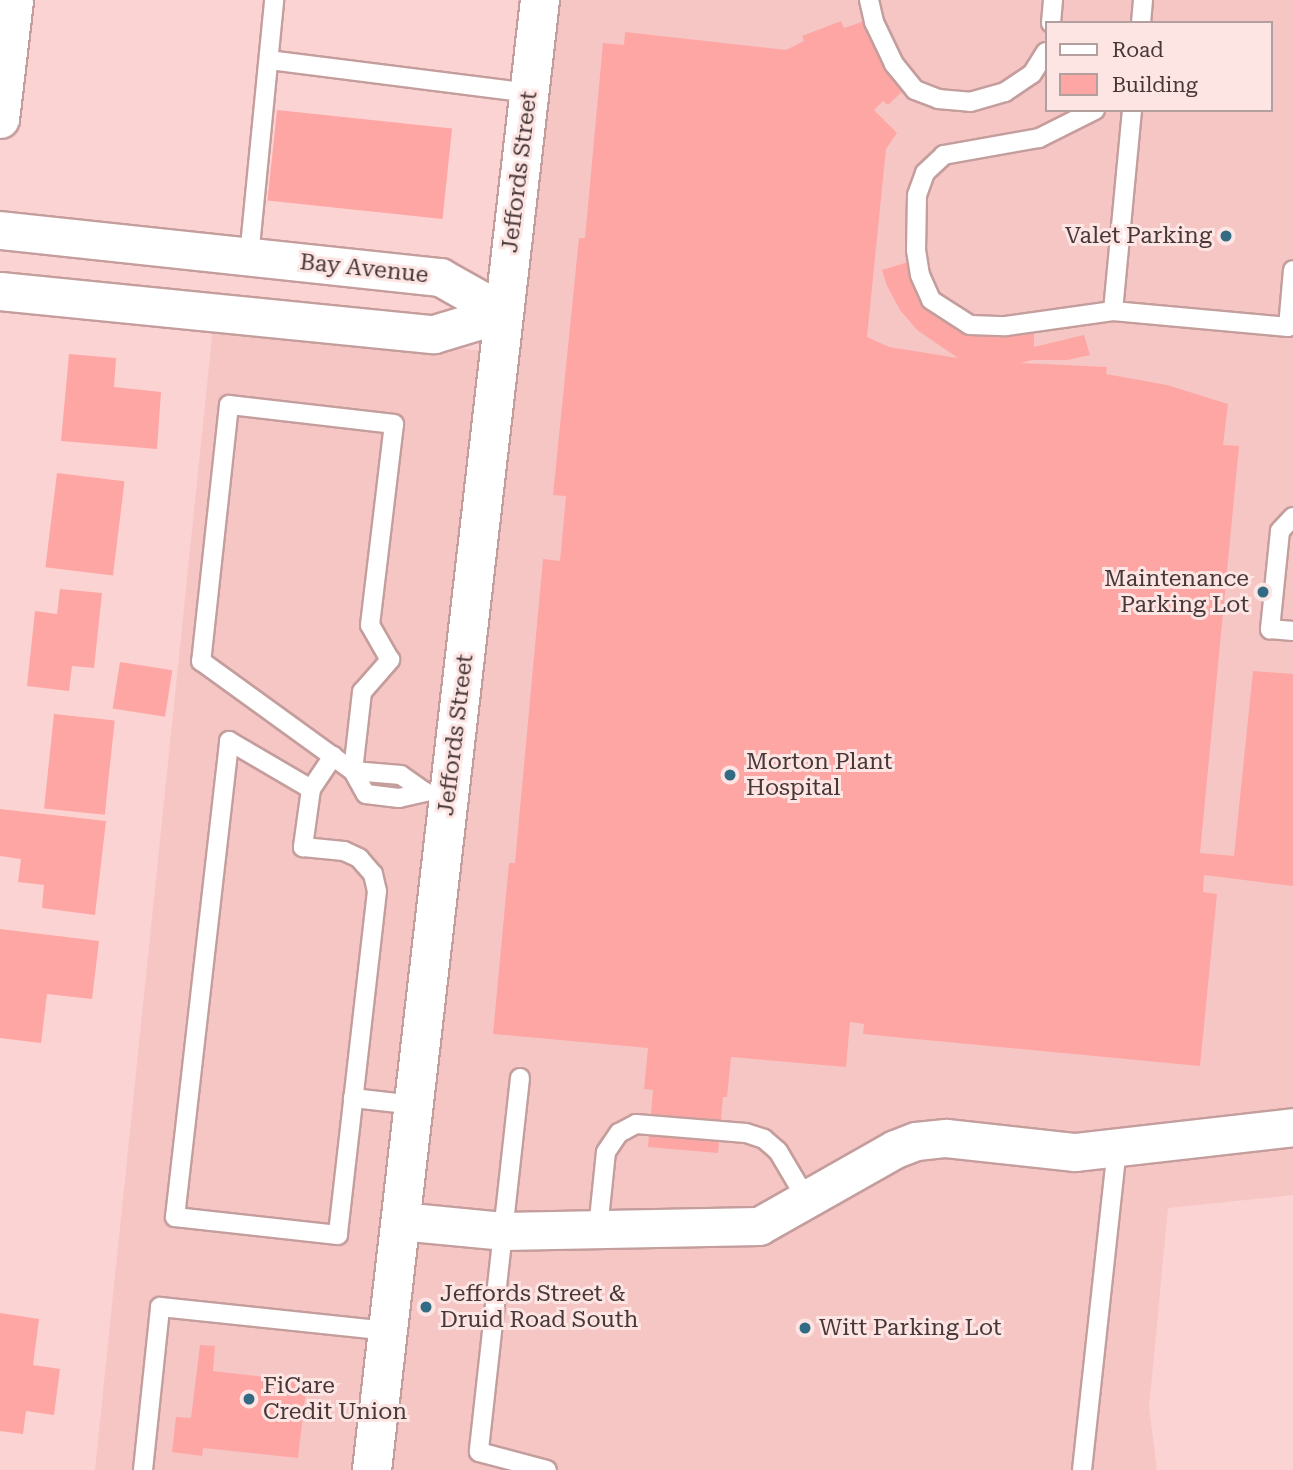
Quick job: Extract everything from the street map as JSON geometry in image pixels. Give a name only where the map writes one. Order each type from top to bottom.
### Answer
[{"type":"street","points":[[0,119],[14,0]]},
{"type":"street","name":"Jeffords Street","points":[[372,1470],[414,1105],[437,793],[504,313],[540,0]]},
{"type":"street","name":"Bay Avenue","points":[[0,230],[440,277],[504,313]]},
{"type":"street","points":[[0,291],[434,334],[504,313]]},
{"type":"street","points":[[400,1221],[503,1231],[759,1226],[895,1149],[916,1141],[946,1138],[1075,1152],[1293,1127]]},
{"type":"lane","points":[[249,257],[274,0]]},
{"type":"lane","points":[[869,0],[874,22],[894,64],[915,90],[937,99],[970,102],[1005,92],[1032,74],[1044,55]]},
{"type":"lane","points":[[1051,21],[1053,0]]},
{"type":"lane","points":[[1141,21],[1143,0]]},
{"type":"lane","points":[[269,60],[530,93]]},
{"type":"lane","points":[[1091,112],[1039,138],[944,155],[925,173],[917,195],[916,250],[920,275],[931,300],[970,325],[1006,326],[1113,311],[1288,327],[1293,270]]},
{"type":"lane","points":[[1113,311],[1132,112]]},
{"type":"lane","points":[[353,771],[362,692],[390,660],[370,625],[394,424],[229,405],[201,661],[353,771],[401,775],[437,793]]},
{"type":"lane","points":[[1293,517],[1280,531],[1270,629],[1293,631]]},
{"type":"lane","points":[[311,789],[229,741],[175,1217],[338,1236],[377,891],[373,874],[359,858],[344,851],[303,847],[311,789],[332,755]]},
{"type":"lane","points":[[520,1078],[479,1452],[547,1470]]},
{"type":"lane","points":[[354,1098],[414,1105]]},
{"type":"lane","points":[[598,1229],[606,1152],[619,1133],[636,1124],[746,1133],[764,1139],[778,1151],[807,1199]]},
{"type":"lane","points":[[1082,1470],[1117,1147]]},
{"type":"lane","points":[[142,1470],[160,1307],[388,1331]]},
{"type":"shaded area","name":"Morton Plant Hospital","points":[[557,0],[1293,0],[1293,1195],[1168,1208],[1149,1408],[1157,1470],[95,1470],[213,327],[521,354]]},
{"type":"building","name":"Morton Plant Hospital","points":[[868,20],[906,88],[888,105],[883,101],[874,110],[897,133],[886,149],[867,337],[889,347],[958,358],[917,330],[900,310],[887,286],[882,270],[918,259],[927,280],[939,296],[986,327],[1034,334],[1034,347],[1084,335],[1090,355],[1067,360],[1032,360],[1020,363],[1107,367],[1106,374],[1167,385],[1228,404],[1223,445],[1239,446],[1200,853],[1234,856],[1253,671],[1293,674],[1293,886],[1204,875],[1203,892],[1217,894],[1200,1066],[863,1034],[864,1024],[850,1022],[846,1067],[731,1057],[727,1097],[723,1097],[718,1153],[648,1147],[653,1090],[644,1089],[648,1048],[493,1034],[509,863],[515,863],[543,559],[560,561],[566,496],[553,495],[579,238],[585,238],[603,43],[624,45],[625,32],[786,50],[804,41],[802,36],[841,21],[844,28]]},
{"type":"building","points":[[277,110],[452,128],[443,219],[267,201]]},
{"type":"building","points":[[69,354],[116,358],[114,387],[161,392],[157,449],[61,441]]},
{"type":"building","points":[[57,473],[124,481],[113,576],[45,567]]},
{"type":"building","points":[[60,589],[102,593],[94,668],[72,666],[69,691],[27,686],[35,611],[57,614]]},
{"type":"building","points":[[120,662],[172,670],[165,717],[113,708]]},
{"type":"building","points":[[54,714],[115,720],[105,815],[44,808]]},
{"type":"building","points":[[0,809],[106,821],[95,915],[42,908],[44,885],[18,882],[21,859],[0,856]]},
{"type":"building","points":[[0,929],[99,941],[92,999],[47,994],[41,1043],[0,1038]]},
{"type":"building","points":[[0,1313],[39,1319],[33,1365],[60,1369],[54,1415],[26,1411],[23,1434],[0,1431]]},
{"type":"building","name":"FiCare Credit Union","points":[[200,1345],[215,1346],[213,1371],[307,1382],[298,1458],[203,1448],[202,1456],[172,1452],[176,1417],[191,1418]]},
{"type":"place","name":"Valet Parking","points":[[1226,236]]},
{"type":"place","name":"Maintenance Parking Lot","points":[[1263,592]]},
{"type":"place","name":"Morton Plant Hospital","points":[[730,775]]},
{"type":"place","name":"Jeffords Street & Druid Road South","points":[[426,1307]]},
{"type":"place","name":"Witt Parking Lot","points":[[805,1328]]},
{"type":"place","name":"FiCare Credit Union","points":[[249,1399]]}]
